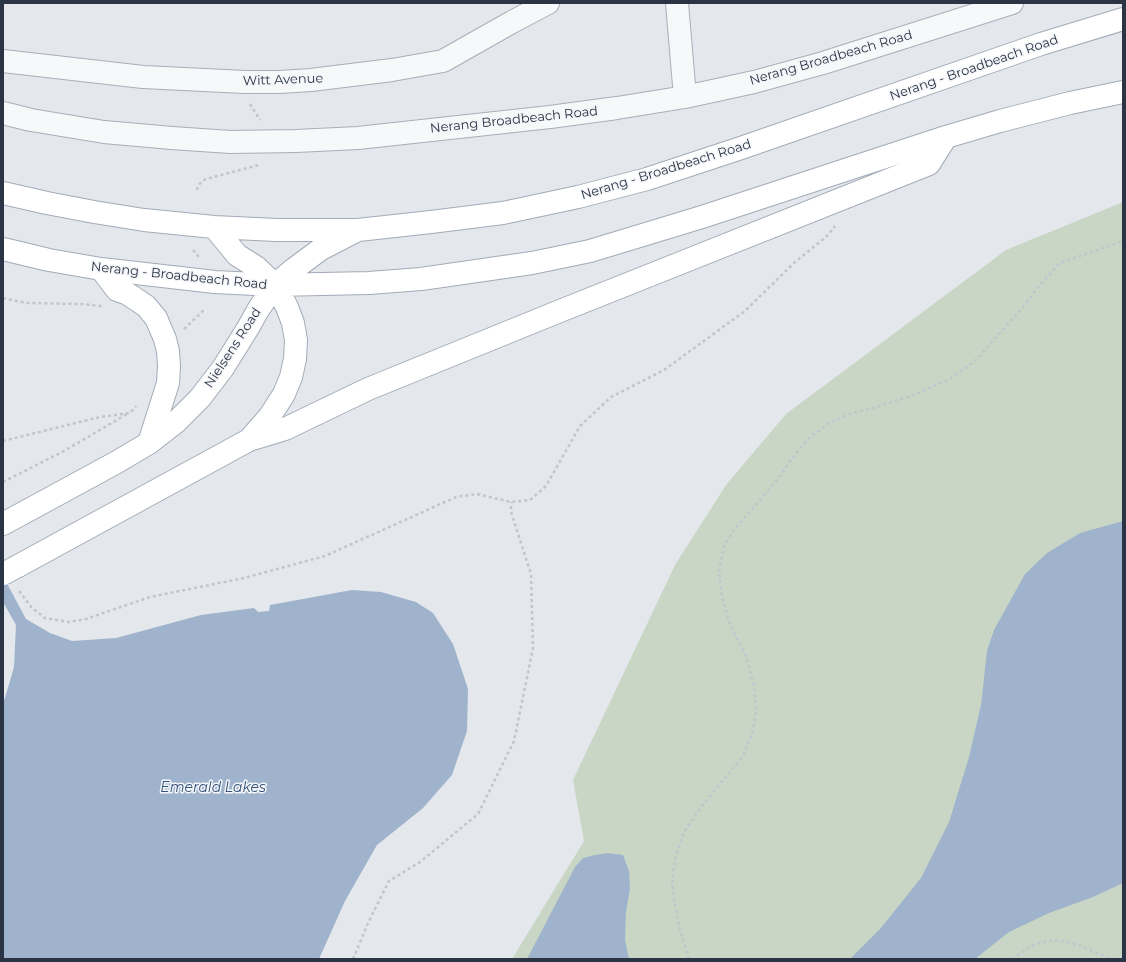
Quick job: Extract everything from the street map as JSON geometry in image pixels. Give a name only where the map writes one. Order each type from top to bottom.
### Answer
[{"type":"main road","name":"Nerang - Broadbeach Road","points":[[3,192],[47,203],[144,220],[214,227],[276,230],[358,230],[503,213],[578,198],[647,179],[742,148],[1041,44],[1123,18]]},
{"type":"main road","name":"Nerang - Broadbeach Road","points":[[3,249],[50,260],[101,269],[215,282],[275,285],[369,283],[421,279],[532,262],[590,251],[702,217],[946,137],[1070,103],[1123,92]]},
{"type":"main road","points":[[11,570],[249,440],[285,429],[368,389],[929,164],[946,137]]},
{"type":"main road","points":[[214,227],[237,255],[256,267],[275,285],[287,306],[293,323],[296,340],[295,359],[291,376],[284,394],[270,416],[249,440]]},
{"type":"main road","name":"Nielsens Road","points":[[3,524],[117,462],[149,443],[176,422],[200,398],[223,368],[275,285],[321,249],[358,230]]},
{"type":"main road","points":[[101,269],[117,290],[128,294],[146,306],[156,318],[164,335],[168,351],[168,382],[149,443]]},
{"type":"street","name":"Witt Avenue","points":[[3,61],[143,78],[245,82],[311,80],[392,70],[443,61],[548,3]]},
{"type":"street","points":[[677,3],[685,97]]},
{"type":"street","name":"Nerang Broadbeach Road","points":[[3,113],[31,120],[104,132],[157,137],[230,142],[358,138],[550,117],[685,97],[754,82],[823,63],[1012,3]]},
{"type":"path","points":[[198,190],[198,186],[202,181],[256,166],[262,162]]},
{"type":"path","points":[[18,590],[32,608],[45,618],[68,622],[86,619],[150,598],[244,578],[325,556],[456,497],[477,494],[511,502],[530,500],[546,486],[580,426],[610,397],[664,370],[745,311],[795,262],[826,238],[844,215],[853,194]]},
{"type":"path","points":[[689,959],[680,930],[674,900],[672,879],[676,855],[684,832],[702,806],[743,756],[752,734],[756,713],[754,685],[745,654],[730,625],[722,597],[719,570],[724,546],[734,530],[778,479],[808,439],[829,422],[852,413],[911,396],[950,379],[976,360],[1060,263],[1123,241]]},
{"type":"path","points":[[3,298],[26,303],[80,304],[102,306],[108,309]]},
{"type":"path","points":[[181,331],[204,310]]},
{"type":"path","points":[[3,482],[64,451],[130,413],[140,402]]},
{"type":"path","points":[[3,441],[100,417],[130,413]]},
{"type":"path","points":[[352,959],[368,923],[390,881],[420,862],[478,814],[514,740],[533,648],[531,574],[511,512],[511,502]]},
{"type":"path","points":[[1012,959],[1035,944],[1054,940],[1076,944],[1109,959]]},
{"type":"green space","points":[[1123,202],[1123,959],[512,959],[584,841],[573,780],[675,565],[726,485],[786,414],[1006,250]]},
{"type":"water","points":[[1123,521],[1123,883],[1093,897],[1049,913],[1009,932],[975,959],[850,959],[880,929],[921,878],[949,822],[969,757],[981,705],[987,651],[994,630],[1025,574],[1047,553],[1080,533]]},
{"type":"water","name":"Emerald Lakes","points":[[3,576],[26,619],[50,633],[72,641],[116,638],[201,615],[254,608],[258,612],[269,611],[270,605],[352,590],[381,592],[416,602],[433,613],[453,644],[468,689],[467,731],[452,775],[423,808],[377,845],[345,901],[319,959],[3,959],[3,702],[14,667],[16,625],[3,602]]},
{"type":"water","points":[[608,853],[623,855],[629,871],[630,889],[626,912],[625,940],[629,959],[527,959],[575,867],[583,858]]}]
